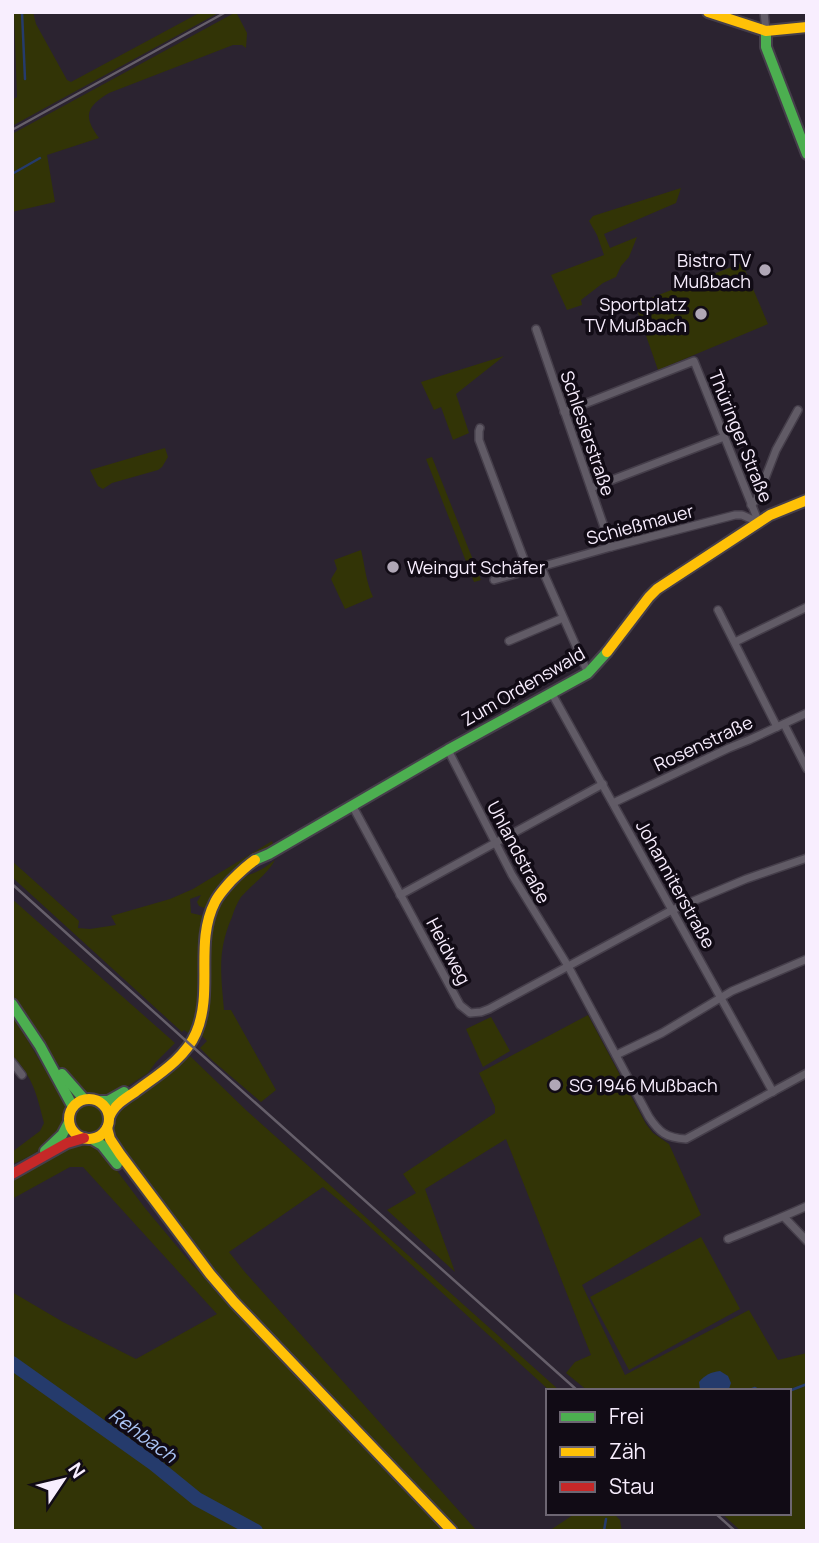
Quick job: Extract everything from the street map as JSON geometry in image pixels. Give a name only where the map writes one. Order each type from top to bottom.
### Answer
[{"type":"main road","points":[[708,12],[766,31],[807,27]]},
{"type":"main road","points":[[766,31],[766,47],[807,154]]},
{"type":"main road","name":"Zum Ordenswald","points":[[108,1123],[111,1112],[119,1103],[183,1055],[197,1033],[204,1008],[204,943],[207,923],[214,903],[232,879],[257,866],[269,853],[588,673],[652,594],[759,523],[807,500]]},
{"type":"main road","points":[[12,1004],[40,1046],[84,1099]]},
{"type":"main road","points":[[40,1046],[73,1107]]},
{"type":"main road","name":"Zum Ordenswald","points":[[100,1101],[114,1098],[157,1074]]},
{"type":"main road","points":[[29,1164],[62,1135],[69,1122],[69,1114],[77,1102],[84,1099],[100,1101],[107,1109],[110,1139],[210,1274]]},
{"type":"main road","points":[[69,1122],[75,1133],[106,1149],[175,1236],[452,1531]]},
{"type":"main road","points":[[12,1174],[70,1142],[102,1135],[108,1123]]},
{"type":"street","points":[[764,12],[766,31]]},
{"type":"street","name":"Schlesierstraße","points":[[536,329],[611,547]]},
{"type":"street","name":"Thüringer Straße","points":[[564,412],[694,361],[759,523]]},
{"type":"street","points":[[751,505],[757,499],[776,450],[798,410]]},
{"type":"street","points":[[480,428],[479,440],[528,570]]},
{"type":"street","points":[[590,488],[724,437]]},
{"type":"street","name":"Schießmauer","points":[[494,580],[736,516],[742,515],[759,523]]},
{"type":"street","points":[[541,567],[588,673]]},
{"type":"street","points":[[735,642],[807,607]]},
{"type":"street","points":[[718,610],[807,769]]},
{"type":"street","points":[[509,641],[563,618]]},
{"type":"street","name":"Johanniterstraße","points":[[551,692],[773,1092]]},
{"type":"street","name":"Rosenstraße","points":[[613,803],[807,713]]},
{"type":"street","name":"Uhlandstraße","points":[[448,750],[524,897],[568,966],[655,1126],[667,1136],[686,1139],[807,1073]]},
{"type":"street","points":[[400,895],[603,784]]},
{"type":"street","name":"Heidweg","points":[[352,805],[460,1005],[470,1013],[489,1009],[568,966]]},
{"type":"street","points":[[568,966],[672,911],[746,879],[807,858]]},
{"type":"street","points":[[616,1055],[662,1033],[720,998],[807,958]]},
{"type":"street","points":[[12,1062],[22,1075]]},
{"type":"street","points":[[728,1239],[807,1206]]},
{"type":"street","points":[[785,1217],[807,1241]]},
{"type":"shaded area","points":[[14,12],[33,12],[36,24],[67,80],[71,82],[201,12],[220,12],[12,126],[12,100],[17,97]]},
{"type":"shaded area","points":[[236,12],[247,33],[246,48],[233,45],[101,98],[89,113],[91,124],[99,138],[47,155],[55,202],[12,212],[12,134]]},
{"type":"shaded area","points":[[681,188],[676,203],[604,234],[610,248],[637,237],[629,257],[616,277],[603,283],[581,300],[582,305],[567,310],[551,275],[604,255],[589,221],[593,216]]},
{"type":"shaded area","name":"Sportplatz TV Mußbach","points":[[742,263],[768,324],[658,370],[635,304]]},
{"type":"shaded area","points":[[504,356],[456,394],[469,433],[453,440],[441,407],[434,410],[421,382]]},
{"type":"shaded area","points":[[165,448],[168,457],[158,470],[112,483],[103,489],[98,486],[90,470]]},
{"type":"shaded area","points":[[432,457],[481,580],[474,582],[426,459]]},
{"type":"shaded area","points":[[361,550],[373,597],[345,609],[331,579],[337,569],[334,560]]},
{"type":"shaded area","points":[[272,841],[273,844],[248,860],[207,909],[199,906],[197,902],[201,895],[190,899],[191,913],[204,916],[201,1002],[192,1036],[184,1030],[182,1032],[12,877],[12,861],[79,921],[78,928],[90,929],[116,925],[111,916],[170,899],[193,889]]},
{"type":"shaded area","points":[[275,860],[238,902],[227,929],[221,963],[224,1010],[231,1010],[276,1090],[261,1102],[200,1048],[207,1041],[200,1034],[206,1015],[209,933],[213,914],[222,897],[237,881]]},
{"type":"shaded area","points":[[12,899],[175,1043],[148,1073],[114,1095],[102,1098],[85,1093],[72,1083],[32,1029],[12,994]]},
{"type":"shaded area","points":[[12,1014],[66,1105],[65,1122],[51,1142],[12,1164],[12,1152],[40,1131],[44,1123],[33,1087],[12,1055]]},
{"type":"shaded area","points":[[588,1015],[646,1124],[653,1133],[669,1144],[701,1215],[582,1285],[625,1375],[749,1310],[778,1360],[807,1353],[807,1531],[741,1531],[723,1515],[791,1515],[791,1389],[586,1389],[566,1373],[575,1362],[591,1355],[506,1139],[425,1189],[455,1272],[387,1210],[416,1193],[403,1174],[495,1113],[495,1107],[479,1073]]},
{"type":"shaded area","points":[[491,1017],[510,1051],[483,1067],[466,1029]]},
{"type":"shaded area","points":[[190,1056],[247,1111],[558,1389],[548,1389],[323,1187],[229,1252],[477,1531],[459,1531],[248,1309],[212,1269],[110,1134],[114,1115],[120,1108]]},
{"type":"shaded area","points":[[89,1104],[95,1105],[103,1113],[103,1125],[95,1133],[89,1134],[83,1133],[75,1125],[74,1119],[75,1113],[83,1105]]},
{"type":"shaded area","points":[[78,1142],[88,1142],[103,1152],[190,1262],[443,1531],[12,1531],[12,1292],[63,1322],[136,1359],[217,1314],[83,1167],[70,1167],[12,1199],[12,1181]]},
{"type":"shaded area","points":[[701,1237],[740,1309],[629,1370],[590,1297]]},
{"type":"shaded area","points":[[573,1515],[615,1515],[620,1520],[622,1531],[549,1531]]},
{"type":"water","points":[[720,1371],[728,1376],[731,1383],[729,1389],[700,1389],[699,1382]]},
{"type":"waterway","points":[[22,12],[25,79]]},
{"type":"waterway","points":[[12,174],[40,158]]},
{"type":"waterway","name":"Rehbach","points":[[12,1363],[154,1464],[197,1499],[256,1531]]},
{"type":"waterway","points":[[791,1390],[807,1384]]},
{"type":"waterway","points":[[752,1389],[757,1389]]},
{"type":"waterway","points":[[604,1531],[606,1519]]},
{"type":"railway","points":[[12,130],[226,12]]},
{"type":"railway","points":[[12,884],[576,1389]]},
{"type":"railway","points":[[717,1515],[735,1531]]},
{"type":"traffic: fast","points":[[766,31],[766,47],[807,154]]},
{"type":"traffic: fast","points":[[255,860],[588,673],[607,652]]},
{"type":"traffic: fast","points":[[12,1004],[40,1046],[73,1107]]},
{"type":"traffic: fast","points":[[62,1074],[84,1099]]},
{"type":"traffic: fast","points":[[100,1101],[108,1101],[124,1092]]},
{"type":"traffic: fast","points":[[45,1151],[62,1135],[69,1122]]},
{"type":"traffic: fast","points":[[92,1139],[102,1145],[117,1164]]},
{"type":"traffic: slow","points":[[708,12],[766,31],[807,27]]},
{"type":"traffic: slow","points":[[607,652],[657,589],[770,515],[807,500]]},
{"type":"traffic: slow","points":[[109,1118],[119,1103],[169,1066],[191,1042],[204,1001],[209,918],[222,891],[255,860]]},
{"type":"traffic: slow","points":[[89,1099],[97,1100],[103,1105],[108,1111],[109,1119],[108,1127],[103,1133],[97,1138],[89,1139],[81,1138],[75,1133],[70,1127],[69,1119],[70,1111],[75,1105],[81,1100],[89,1099]]},
{"type":"traffic: slow","points":[[107,1128],[110,1139],[120,1154],[210,1274],[452,1531]]},
{"type":"traffic: jam","points":[[12,1174],[67,1143],[84,1138]]},
{"type":"place","name":"Bistro TV Mußbach","points":[[765,270]]},
{"type":"place","name":"Sportplatz TV Mußbach","points":[[701,314]]},
{"type":"place","name":"Weingut Schäfer","points":[[393,567]]},
{"type":"place","name":"SG 1946 Mußbach","points":[[555,1085]]}]
